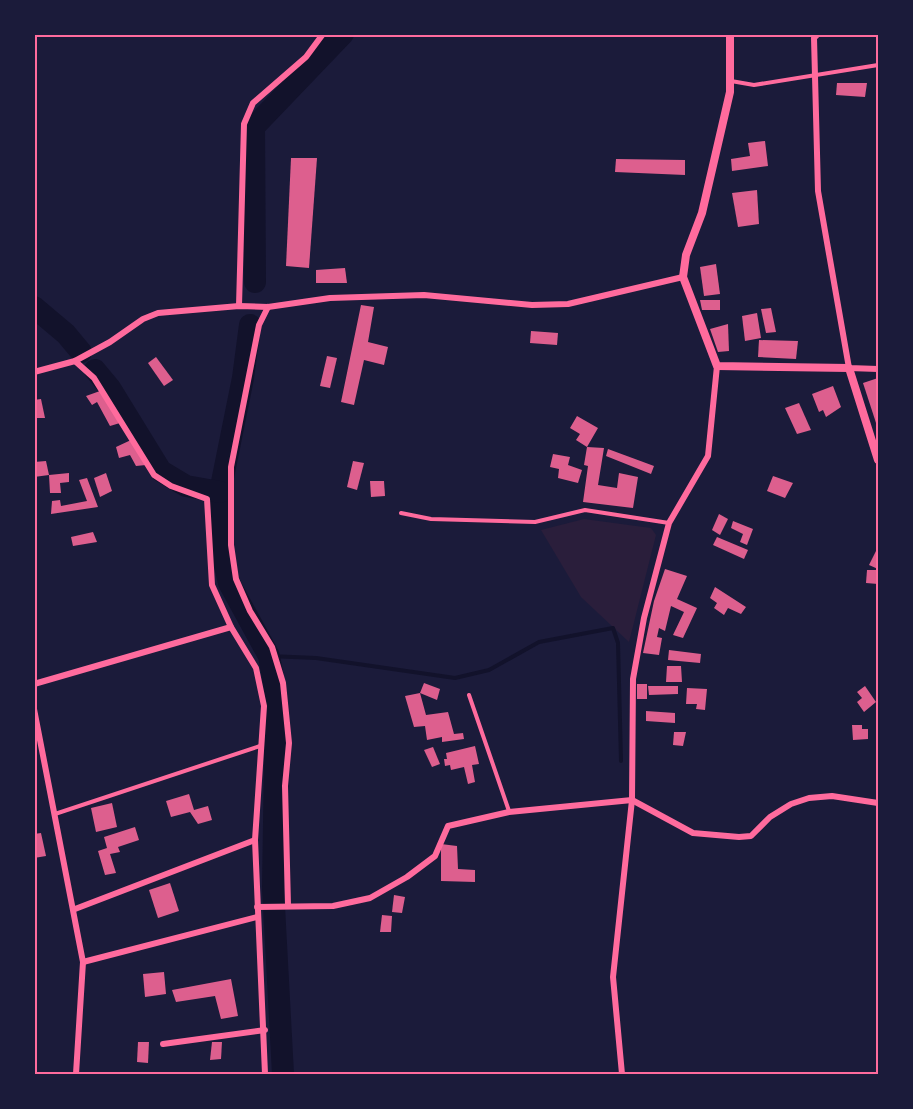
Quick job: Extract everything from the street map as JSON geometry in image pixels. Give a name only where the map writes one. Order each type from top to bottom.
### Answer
[{"type":"street","points":[[239,306],[244,124],[253,103],[306,57],[322,34]]},
{"type":"street","points":[[622,1074],[613,976],[632,800],[633,679],[644,618],[669,523],[708,456],[717,366],[683,277],[686,255],[702,213],[730,92],[730,34]]},
{"type":"street","points":[[818,34],[814,38],[818,191],[849,368],[879,460]]},
{"type":"street","points":[[34,372],[75,361],[110,342],[143,319],[158,313],[239,306],[268,307],[330,298],[424,295],[532,305],[568,304],[683,277]]},
{"type":"street","points":[[268,307],[259,325],[231,467],[231,545],[236,579],[250,611],[272,647],[283,683],[289,742],[285,786],[288,905]]},
{"type":"street","points":[[75,361],[94,378],[154,475],[171,486],[207,499],[212,585],[231,627],[256,668],[264,706],[255,840],[257,917],[265,1030],[265,1074]]},
{"type":"street","points":[[717,366],[879,369]]},
{"type":"street","points":[[34,684],[231,627]]},
{"type":"street","points":[[34,709],[75,909],[83,962],[76,1074]]},
{"type":"street","points":[[257,907],[333,906],[370,897],[406,877],[435,856],[448,826],[509,812],[632,800],[654,815],[693,833],[739,837],[751,836],[770,817],[790,804],[808,798],[832,796],[879,802]]},
{"type":"street","points":[[75,909],[255,840]]},
{"type":"street","points":[[83,962],[257,917]]},
{"type":"street","points":[[164,1044],[265,1030]]},
{"type":"lane","points":[[730,81],[754,85],[879,65]]},
{"type":"lane","points":[[401,513],[431,519],[535,522],[585,510],[669,523]]},
{"type":"lane","points":[[469,695],[509,812]]},
{"type":"lane","points":[[55,814],[260,746]]},
{"type":"shaded area","points":[[584,519],[651,528],[656,535],[629,642],[581,597],[541,530]]},
{"type":"building","points":[[837,83],[867,83],[865,97],[836,95]]},
{"type":"building","points":[[765,141],[768,166],[732,171],[731,159],[750,156],[748,143]]},
{"type":"building","points":[[291,158],[317,158],[309,268],[286,266]]},
{"type":"building","points":[[616,159],[685,160],[685,175],[615,172]]},
{"type":"building","points":[[757,190],[759,224],[738,227],[732,193]]},
{"type":"building","points":[[716,264],[720,294],[704,296],[700,267]]},
{"type":"building","points":[[345,268],[347,283],[316,283],[316,270]]},
{"type":"building","points":[[700,300],[720,300],[720,310],[702,310]]},
{"type":"building","points":[[361,305],[374,307],[368,342],[388,347],[384,365],[364,360],[354,405],[341,402]]},
{"type":"building","points":[[771,308],[776,332],[766,333],[761,309]]},
{"type":"building","points":[[757,313],[761,338],[745,341],[742,316]]},
{"type":"building","points":[[728,324],[729,351],[718,352],[710,329]]},
{"type":"building","points":[[531,331],[558,333],[557,345],[530,343]]},
{"type":"building","points":[[759,340],[798,341],[796,359],[758,357]]},
{"type":"building","points":[[327,356],[337,358],[330,388],[320,386]]},
{"type":"building","points":[[156,357],[173,380],[164,386],[148,363]]},
{"type":"building","points":[[878,378],[878,429],[863,383]]},
{"type":"building","points":[[833,386],[841,407],[826,417],[823,410],[819,412],[812,394]]},
{"type":"building","points":[[100,391],[120,423],[110,426],[97,402],[92,405],[86,396]]},
{"type":"building","points":[[41,399],[45,418],[34,418],[34,400]]},
{"type":"building","points":[[799,403],[811,430],[797,434],[785,408]]},
{"type":"building","points":[[577,416],[598,428],[587,447],[576,440],[580,434],[570,428]]},
{"type":"building","points":[[131,440],[146,465],[136,466],[130,455],[119,458],[116,447]]},
{"type":"building","points":[[587,447],[604,448],[598,485],[617,488],[619,473],[638,477],[633,508],[583,502],[588,466],[584,465]]},
{"type":"building","points":[[608,449],[654,466],[651,474],[606,456]]},
{"type":"building","points":[[553,454],[570,457],[568,465],[582,470],[578,483],[558,478],[559,469],[550,467]]},
{"type":"building","points":[[46,461],[49,475],[34,477],[34,462]]},
{"type":"building","points":[[353,461],[364,463],[357,490],[347,487]]},
{"type":"building","points":[[69,473],[69,482],[60,483],[61,493],[50,493],[49,475]]},
{"type":"building","points":[[106,473],[112,491],[100,497],[94,478]]},
{"type":"building","points":[[773,476],[793,483],[785,498],[767,491]]},
{"type":"building","points":[[87,478],[98,507],[51,514],[52,501],[60,500],[61,506],[87,501],[79,480]]},
{"type":"building","points":[[370,481],[384,481],[385,496],[371,497]]},
{"type":"building","points":[[719,514],[728,519],[720,535],[712,530]]},
{"type":"building","points":[[733,521],[753,529],[747,545],[740,542],[743,534],[731,528]]},
{"type":"building","points":[[93,532],[97,542],[73,546],[71,537]]},
{"type":"building","points":[[717,537],[748,550],[744,559],[713,545]]},
{"type":"building","points":[[878,547],[878,569],[869,565]]},
{"type":"building","points":[[665,569],[687,576],[677,599],[697,608],[683,638],[673,635],[684,612],[671,606],[665,631],[659,628],[657,637],[662,638],[659,655],[643,653],[654,601]]},
{"type":"building","points":[[867,570],[878,570],[878,584],[866,583]]},
{"type":"building","points":[[715,587],[746,607],[741,614],[728,608],[724,615],[714,608],[717,603],[710,598]]},
{"type":"building","points":[[669,650],[701,654],[700,663],[668,660]]},
{"type":"building","points":[[667,666],[681,666],[682,682],[666,682]]},
{"type":"building","points":[[424,683],[440,689],[437,700],[420,693]]},
{"type":"building","points":[[637,684],[647,684],[647,699],[637,699]]},
{"type":"building","points":[[648,686],[678,686],[678,694],[649,695]]},
{"type":"building","points":[[865,686],[876,702],[864,712],[857,702],[862,698],[857,692]]},
{"type":"building","points":[[687,688],[707,689],[705,710],[696,709],[697,704],[686,704]]},
{"type":"building","points":[[420,693],[426,715],[448,712],[454,734],[463,733],[464,739],[442,742],[442,737],[427,740],[425,726],[414,727],[405,696]]},
{"type":"building","points":[[646,711],[675,713],[675,723],[646,721]]},
{"type":"building","points":[[852,725],[862,725],[862,729],[868,729],[868,739],[853,740]]},
{"type":"building","points":[[674,732],[686,732],[683,746],[673,745]]},
{"type":"building","points":[[475,746],[479,764],[472,765],[475,782],[468,784],[464,767],[451,770],[450,765],[445,766],[444,759],[447,759],[446,753]]},
{"type":"building","points":[[433,747],[440,764],[432,767],[424,750]]},
{"type":"building","points":[[189,794],[194,810],[208,806],[212,820],[198,824],[190,812],[171,817],[166,801]]},
{"type":"building","points":[[112,803],[117,827],[96,832],[91,808]]},
{"type":"building","points":[[135,827],[139,840],[118,847],[120,852],[110,854],[116,873],[105,875],[98,851],[107,848],[104,837]]},
{"type":"building","points":[[41,833],[46,856],[34,858],[34,834]]},
{"type":"building","points":[[441,844],[457,846],[458,869],[475,870],[475,882],[441,881]]},
{"type":"building","points":[[170,883],[179,911],[158,918],[149,890]]},
{"type":"building","points":[[394,895],[405,897],[402,913],[392,912]]},
{"type":"building","points":[[382,915],[392,916],[391,932],[380,932]]},
{"type":"building","points":[[164,972],[166,994],[145,997],[143,974]]},
{"type":"building","points":[[231,979],[238,1016],[221,1019],[215,996],[176,1002],[172,990]]},
{"type":"building","points":[[138,1042],[149,1042],[148,1063],[137,1062]]},
{"type":"building","points":[[212,1042],[222,1042],[221,1059],[210,1060]]},
{"type":"waterway","points":[[255,282],[254,127],[343,34]]},
{"type":"waterway","points":[[34,307],[66,334],[81,352]]},
{"type":"waterway","points":[[250,325],[243,378],[220,492],[222,553],[229,583],[269,656],[276,695],[273,888],[283,1074]]},
{"type":"waterway","points":[[95,370],[110,388],[161,471],[186,486],[220,492]]},
{"type":"waterway","points":[[269,656],[316,658],[455,678],[489,670],[539,642],[613,628],[618,643],[621,761]]}]
